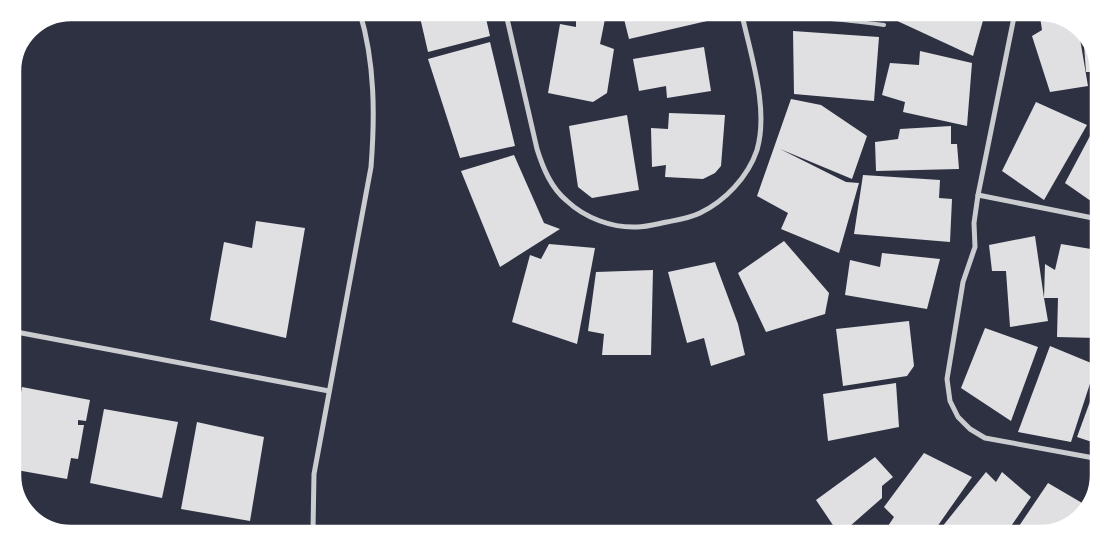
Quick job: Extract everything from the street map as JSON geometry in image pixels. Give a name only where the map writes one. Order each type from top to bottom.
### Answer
[{"type":"street","points":[[313,526],[314,474],[371,159],[374,126],[373,85],[362,20]]},
{"type":"street","points":[[507,20],[537,149],[543,168],[553,186],[567,202],[588,216],[606,223],[637,227],[680,220],[699,214],[727,195],[743,177],[756,151],[761,127],[762,107],[743,20]]},
{"type":"street","points":[[1013,20],[978,195],[974,223],[975,247],[962,282],[947,379],[950,401],[958,417],[970,429],[984,438],[1091,457]]},
{"type":"street","points":[[978,195],[1091,218]]},
{"type":"street","points":[[20,333],[329,391]]},
{"type":"lane","points":[[843,20],[884,25]]},
{"type":"building","points":[[421,20],[486,20],[490,36],[428,52]]},
{"type":"building","points":[[576,20],[605,20],[600,44],[614,49],[607,93],[593,102],[548,93],[560,24],[576,27]]},
{"type":"building","points":[[624,20],[707,20],[707,21],[629,39]]},
{"type":"building","points":[[895,20],[983,20],[973,56]]},
{"type":"building","points":[[1040,20],[1050,21],[1063,25],[1078,37],[1080,40],[1088,86],[1050,92],[1032,36],[1042,30]]},
{"type":"building","points":[[793,31],[879,37],[874,101],[794,94]]},
{"type":"building","points":[[490,42],[515,146],[460,158],[428,59]]},
{"type":"building","points":[[1084,45],[1091,67],[1091,72],[1086,72]]},
{"type":"building","points":[[704,47],[711,91],[667,98],[666,86],[639,91],[633,59]]},
{"type":"building","points":[[920,51],[972,63],[967,126],[903,112],[905,102],[882,95],[890,63],[919,65]]},
{"type":"building","points":[[791,99],[821,105],[867,136],[852,179],[780,149],[846,182],[859,183],[839,253],[781,229],[788,213],[757,196]]},
{"type":"building","points":[[1036,102],[1087,125],[1044,200],[1002,171]]},
{"type":"building","points":[[669,113],[725,115],[721,166],[715,173],[703,179],[665,177],[666,165],[652,167],[651,128],[668,129]]},
{"type":"building","points":[[627,115],[639,190],[592,198],[578,187],[569,126]]},
{"type":"building","points":[[951,126],[951,144],[957,144],[959,169],[876,171],[875,142],[898,139],[900,129]]},
{"type":"building","points":[[1091,134],[1091,201],[1065,183]]},
{"type":"building","points":[[514,155],[544,223],[560,229],[500,267],[461,171]]},
{"type":"building","points":[[863,175],[940,180],[939,198],[952,199],[950,242],[854,234]]},
{"type":"building","points":[[256,221],[305,228],[286,338],[210,320],[224,242],[252,248]]},
{"type":"building","points":[[1035,236],[1048,321],[1010,327],[1006,271],[992,271],[989,245]]},
{"type":"building","points":[[784,241],[829,293],[825,314],[766,332],[738,273]]},
{"type":"building","points":[[549,244],[595,248],[577,344],[512,322],[530,255],[541,259]]},
{"type":"building","points":[[1061,244],[1091,249],[1091,338],[1057,337],[1058,298],[1044,298],[1045,264],[1055,270]]},
{"type":"building","points":[[882,253],[940,259],[927,309],[845,295],[850,260],[880,267]]},
{"type":"building","points":[[715,262],[738,324],[745,355],[711,366],[704,338],[687,343],[668,272]]},
{"type":"building","points":[[653,270],[651,355],[602,355],[604,334],[588,331],[596,272]]},
{"type":"building","points":[[909,321],[914,366],[907,376],[843,386],[836,329]]},
{"type":"building","points":[[985,328],[1038,347],[1011,421],[961,388]]},
{"type":"building","points":[[1050,346],[1091,363],[1091,380],[1071,442],[1018,432]]},
{"type":"building","points":[[896,383],[899,427],[828,441],[823,394]]},
{"type":"building","points":[[22,387],[90,400],[86,421],[78,420],[78,425],[84,425],[78,459],[71,458],[67,479],[20,471],[20,399]]},
{"type":"building","points":[[1091,399],[1091,442],[1077,437]]},
{"type":"building","points":[[104,409],[178,422],[162,498],[90,483]]},
{"type":"building","points":[[197,422],[264,437],[250,521],[181,509]]},
{"type":"building","points":[[924,453],[972,477],[938,526],[888,526],[894,517],[884,507]]},
{"type":"building","points":[[875,457],[893,477],[882,486],[882,498],[850,526],[834,526],[816,500]]},
{"type":"building","points":[[986,472],[996,482],[1002,472],[1031,497],[1011,526],[943,526]]},
{"type":"building","points":[[1048,483],[1083,503],[1063,521],[1047,526],[1019,526]]}]
